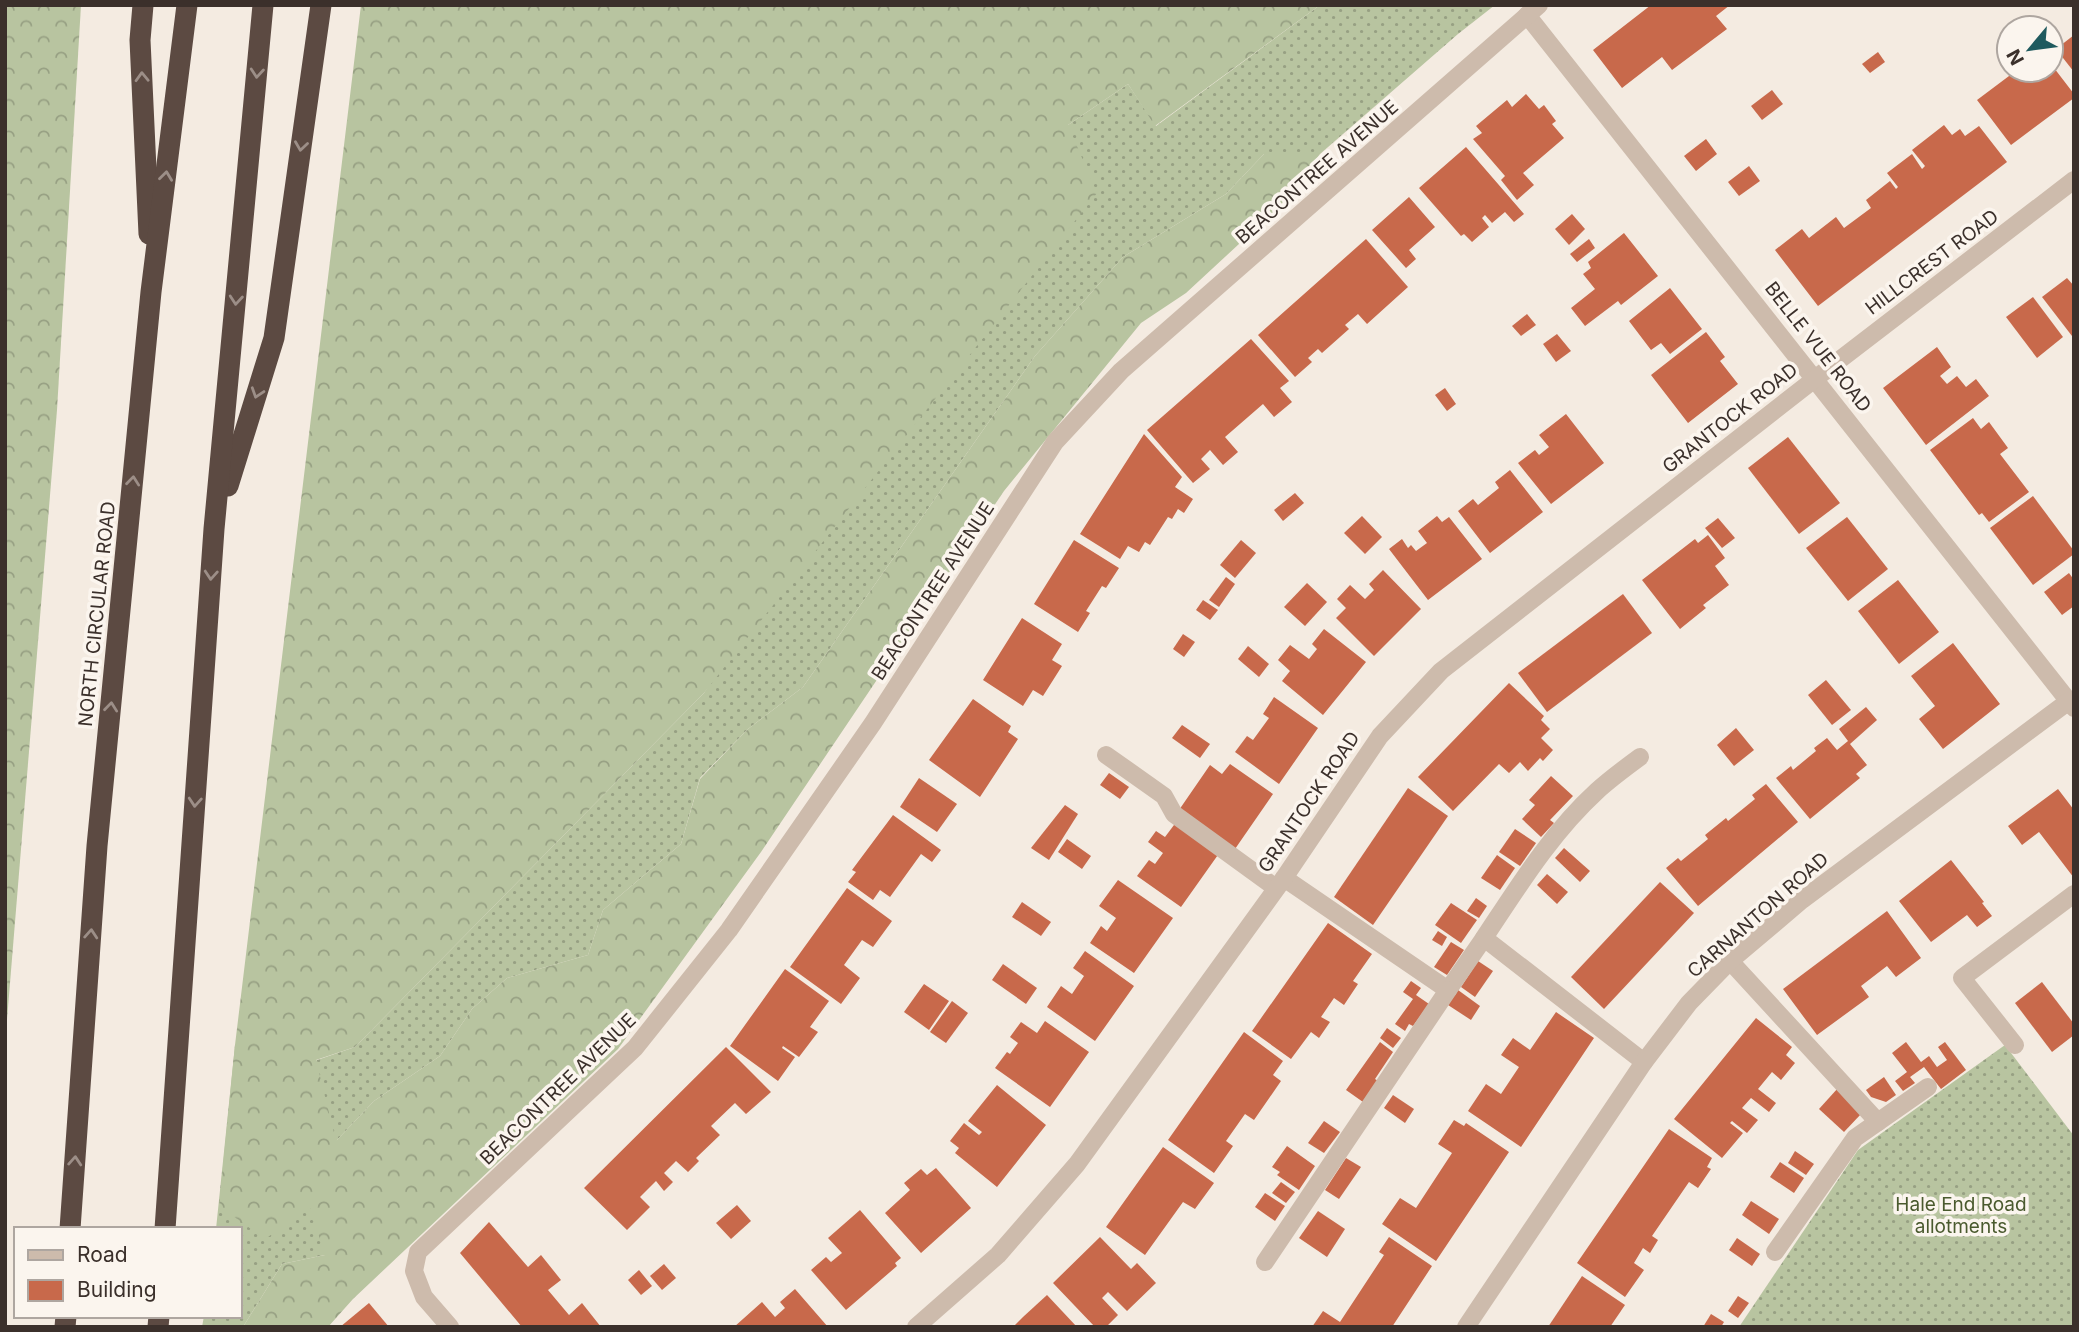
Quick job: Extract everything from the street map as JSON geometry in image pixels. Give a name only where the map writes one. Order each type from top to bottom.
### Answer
[{"type":"highway","points":[[143,5],[140,40],[151,292]]},
{"type":"highway","name":"NORTH CIRCULAR ROAD","points":[[70,1227],[97,846],[151,292],[187,5]]},
{"type":"highway","points":[[164,1227],[214,528],[263,5]]},
{"type":"highway","points":[[214,528],[274,338],[321,5]]},
{"type":"street","name":"BELLE VUE ROAD","points":[[1533,10],[1815,378],[2071,705]]},
{"type":"street","name":"BEACONTREE AVENUE","points":[[450,1327],[424,1297],[414,1271],[418,1252],[635,1048],[729,930],[873,723],[1055,442],[1121,371],[1533,10]]},
{"type":"street","name":"HILLCREST ROAD","points":[[1815,378],[2074,180]]},
{"type":"street","name":"GRANTOCK ROAD","points":[[916,1327],[998,1255],[1077,1164],[1280,883],[1380,736],[1441,671],[1815,378]]},
{"type":"street","name":"CARNANTON ROAD","points":[[1466,1327],[1644,1062],[1689,1003],[1730,961],[1813,892],[2071,705]]},
{"type":"street","points":[[1106,755],[1164,796],[1174,814],[1448,990]]},
{"type":"street","points":[[1265,1262],[1538,858],[1597,791],[1640,757]]},
{"type":"street","points":[[2015,1045],[1962,978],[2074,894]]},
{"type":"street","points":[[1484,938],[1644,1062]]},
{"type":"street","points":[[1730,961],[1878,1122]]},
{"type":"street","points":[[1775,1252],[1855,1138],[1928,1087]]},
{"type":"green space","points":[[5,5],[81,5],[57,410],[5,1044]]},
{"type":"green space","points":[[361,5],[1320,5],[1155,126],[1128,84],[1068,125],[1097,193],[704,693],[355,1047],[316,1060],[336,1141],[374,1101],[440,1056],[472,1009],[507,978],[588,955],[603,910],[681,844],[700,779],[748,729],[803,687],[1035,356],[1123,257],[1226,194],[1264,154],[1320,154],[1279,207],[1186,293],[1141,323],[1004,491],[761,852],[618,1049],[353,1299],[328,1327],[243,1327],[282,1264],[325,1255],[310,1208],[265,1239],[219,1206],[235,1045]]},
{"type":"green space","points":[[1320,5],[1495,5],[1320,154],[1264,154],[1226,194],[1123,257],[1035,356],[803,687],[748,729],[700,778],[681,844],[603,910],[588,955],[507,978],[472,1009],[440,1056],[374,1101],[337,1140],[325,1255],[282,1264],[243,1327],[202,1327],[204,1318],[242,1318],[242,1227],[216,1227],[235,1045],[291,1069],[355,1047],[704,693],[1068,125],[1128,84],[1156,126]]},
{"type":"green space","name":"Hale End Road allotments","points":[[2005,1045],[2074,1136],[2074,1327],[1739,1327],[1858,1150]]},
{"type":"building","points":[[1651,5],[1730,5],[1716,16],[1727,29],[1672,70],[1662,57],[1622,88],[1593,50]]},
{"type":"building","points":[[2074,35],[2074,72],[2065,60],[2065,42]]},
{"type":"building","points":[[1878,52],[1885,62],[1870,73],[1862,64]]},
{"type":"building","points":[[2065,82],[2074,94],[2074,98],[2011,145],[1977,100],[1998,84]]},
{"type":"building","points":[[1772,90],[1783,104],[1762,120],[1751,106]]},
{"type":"building","points":[[1526,94],[1539,109],[1544,105],[1556,121],[1552,124],[1564,138],[1523,173],[1534,185],[1517,200],[1501,180],[1505,176],[1473,139],[1482,133],[1476,126],[1507,100],[1512,107]]},
{"type":"building","points":[[1944,125],[1952,135],[1960,129],[1965,136],[1979,126],[2007,162],[1818,306],[1775,250],[1802,229],[1809,238],[1836,217],[1844,228],[1871,208],[1866,200],[1890,181],[1896,189],[1898,187],[1887,173],[1912,154],[1922,169],[1925,166],[1912,150]]},
{"type":"building","points":[[1706,139],[1717,154],[1696,171],[1684,156]]},
{"type":"building","points":[[1466,147],[1524,214],[1514,222],[1505,212],[1492,223],[1485,215],[1482,218],[1489,227],[1472,242],[1464,234],[1461,236],[1419,188]]},
{"type":"building","points":[[1749,166],[1760,181],[1739,196],[1728,182]]},
{"type":"building","points":[[1409,197],[1435,227],[1409,250],[1416,259],[1406,268],[1372,230]]},
{"type":"building","points":[[1572,214],[1585,229],[1569,245],[1555,229]]},
{"type":"building","points":[[1624,233],[1658,276],[1621,305],[1618,301],[1585,326],[1571,308],[1595,289],[1583,274],[1591,268],[1588,262]]},
{"type":"building","points":[[1366,239],[1408,287],[1367,324],[1358,314],[1345,325],[1349,329],[1322,353],[1318,349],[1308,358],[1312,362],[1295,377],[1258,335]]},
{"type":"building","points":[[1589,239],[1595,248],[1577,262],[1570,254]]},
{"type":"building","points":[[2067,278],[2074,286],[2072,336],[2042,297]]},
{"type":"building","points":[[1670,288],[1702,329],[1670,354],[1661,343],[1651,350],[1629,321]]},
{"type":"building","points":[[2033,297],[2063,337],[2037,358],[2006,317]]},
{"type":"building","points":[[1527,314],[1536,325],[1521,336],[1512,326]]},
{"type":"building","points":[[1706,332],[1725,357],[1720,361],[1738,384],[1688,423],[1651,375]]},
{"type":"building","points":[[1557,334],[1571,351],[1556,362],[1543,344]]},
{"type":"building","points":[[1251,339],[1289,381],[1280,388],[1292,402],[1274,417],[1263,404],[1225,437],[1238,452],[1223,465],[1210,450],[1201,459],[1210,469],[1193,483],[1147,430]]},
{"type":"building","points":[[1937,347],[1951,367],[1940,376],[1947,384],[1957,376],[1966,387],[1976,379],[1989,396],[1926,445],[1883,388]]},
{"type":"building","points":[[1445,388],[1456,404],[1447,411],[1435,395]]},
{"type":"building","points":[[1566,414],[1604,463],[1551,504],[1518,463],[1535,450],[1539,455],[1549,447],[1539,435]]},
{"type":"building","points":[[1973,418],[1981,429],[1989,422],[2008,448],[2000,454],[2029,492],[1989,522],[1982,513],[1979,515],[1930,450]]},
{"type":"building","points":[[1144,434],[1182,477],[1175,487],[1193,499],[1184,513],[1178,509],[1172,519],[1168,517],[1150,545],[1145,542],[1139,552],[1128,546],[1120,559],[1080,534]]},
{"type":"building","points":[[1788,437],[1840,503],[1799,534],[1748,468]]},
{"type":"building","points":[[1510,470],[1543,512],[1490,553],[1458,511],[1473,499],[1478,505],[1499,488],[1495,482]]},
{"type":"building","points":[[1295,493],[1304,503],[1283,521],[1274,510]]},
{"type":"building","points":[[2033,496],[2074,554],[2033,585],[1990,528]]},
{"type":"building","points":[[1362,516],[1382,537],[1365,554],[1344,533]]},
{"type":"building","points":[[1437,516],[1442,522],[1449,517],[1482,559],[1428,600],[1389,549],[1402,539],[1408,548],[1411,545],[1416,551],[1427,543],[1418,531]]},
{"type":"building","points":[[1847,517],[1888,569],[1848,601],[1806,548]]},
{"type":"building","points":[[1718,518],[1735,538],[1722,548],[1705,528]]},
{"type":"building","points":[[1708,535],[1725,558],[1715,566],[1729,585],[1703,605],[1706,608],[1680,629],[1642,580],[1695,539],[1698,543]]},
{"type":"building","points":[[1074,540],[1119,568],[1106,588],[1102,586],[1086,611],[1090,613],[1078,632],[1034,604]]},
{"type":"building","points":[[1241,540],[1256,553],[1235,578],[1220,565]]},
{"type":"building","points":[[1383,570],[1421,609],[1374,656],[1336,618],[1346,608],[1337,599],[1350,585],[1365,599],[1374,590],[1369,584]]},
{"type":"building","points":[[2069,573],[2074,580],[2074,606],[2062,615],[2044,592]]},
{"type":"building","points":[[1226,577],[1235,584],[1219,607],[1209,600]]},
{"type":"building","points":[[1898,580],[1939,632],[1899,664],[1858,611]]},
{"type":"building","points":[[1307,583],[1327,602],[1305,626],[1284,607]]},
{"type":"building","points":[[1623,594],[1652,633],[1547,712],[1518,673]]},
{"type":"building","points":[[1203,600],[1218,610],[1210,620],[1196,610]]},
{"type":"building","points":[[1022,618],[1062,644],[1052,660],[1062,666],[1043,696],[1033,690],[1023,706],[983,680]]},
{"type":"building","points":[[1324,629],[1366,662],[1323,715],[1282,681],[1290,671],[1278,660],[1290,645],[1309,659],[1317,649],[1312,644]]},
{"type":"building","points":[[1183,634],[1195,642],[1184,657],[1173,649]]},
{"type":"building","points":[[1953,643],[2000,704],[1943,749],[1919,719],[1935,706],[1911,676]]},
{"type":"building","points":[[1248,646],[1269,664],[1259,677],[1238,659]]},
{"type":"building","points":[[1826,680],[1851,710],[1832,725],[1808,695]]},
{"type":"building","points":[[1509,683],[1544,716],[1541,720],[1550,729],[1541,738],[1553,750],[1543,761],[1540,758],[1528,771],[1520,762],[1509,773],[1499,764],[1453,811],[1418,777]]},
{"type":"building","points":[[1274,697],[1318,728],[1279,784],[1235,752],[1247,736],[1253,740],[1269,718],[1263,714]]},
{"type":"building","points":[[973,699],[1011,726],[1008,732],[1018,739],[980,797],[929,760]]},
{"type":"building","points":[[1866,707],[1877,720],[1850,744],[1867,765],[1856,774],[1860,778],[1810,819],[1776,778],[1791,766],[1793,770],[1827,738],[1837,750],[1848,741],[1839,729]]},
{"type":"building","points":[[1182,725],[1210,744],[1200,758],[1172,738]]},
{"type":"building","points":[[1736,728],[1754,750],[1734,766],[1717,745]]},
{"type":"building","points":[[1230,764],[1273,794],[1235,849],[1179,810],[1210,765],[1222,774]]},
{"type":"building","points":[[1109,773],[1129,787],[1120,799],[1100,785]]},
{"type":"building","points":[[1551,776],[1573,796],[1550,820],[1554,823],[1541,837],[1522,819],[1535,805],[1529,800]]},
{"type":"building","points":[[919,778],[957,804],[937,832],[900,807]]},
{"type":"building","points":[[1766,784],[1798,822],[1698,906],[1666,868],[1678,858],[1681,861],[1708,839],[1705,835],[1755,799],[1752,795]]},
{"type":"building","points":[[1408,788],[1448,816],[1373,925],[1334,897]]},
{"type":"building","points":[[2058,789],[2074,810],[2074,878],[2039,832],[2022,845],[2008,826]]},
{"type":"building","points":[[1065,805],[1078,814],[1049,860],[1031,848]]},
{"type":"building","points":[[893,815],[941,850],[932,862],[921,854],[890,897],[880,890],[873,900],[848,882],[856,872],[852,870]]},
{"type":"building","points":[[1177,821],[1220,852],[1181,907],[1137,876],[1149,860],[1155,864],[1163,853],[1148,842],[1156,831],[1165,837]]},
{"type":"building","points":[[1515,829],[1536,843],[1520,866],[1499,852]]},
{"type":"building","points":[[1067,839],[1091,856],[1082,869],[1058,852]]},
{"type":"building","points":[[1564,848],[1590,871],[1580,882],[1555,858]]},
{"type":"building","points":[[1497,855],[1515,868],[1500,890],[1481,878]]},
{"type":"building","points":[[1951,860],[1992,916],[1977,927],[1967,915],[1931,942],[1899,901]]},
{"type":"building","points":[[1547,874],[1568,892],[1557,904],[1537,885]]},
{"type":"building","points":[[1118,880],[1173,918],[1134,973],[1090,943],[1101,926],[1107,931],[1116,918],[1099,906]]},
{"type":"building","points":[[1660,882],[1694,913],[1604,1009],[1571,977]]},
{"type":"building","points":[[847,888],[892,921],[873,947],[862,940],[844,965],[860,978],[841,1004],[790,967]]},
{"type":"building","points":[[1476,898],[1487,906],[1479,918],[1467,911]]},
{"type":"building","points":[[1022,902],[1051,922],[1041,936],[1012,917]]},
{"type":"building","points":[[1451,903],[1477,920],[1461,943],[1435,925]]},
{"type":"building","points":[[1887,911],[1921,958],[1896,977],[1887,966],[1861,986],[1869,997],[1817,1035],[1783,989]]},
{"type":"building","points":[[1328,923],[1372,954],[1353,981],[1358,984],[1344,1005],[1334,998],[1321,1017],[1330,1022],[1319,1038],[1311,1032],[1291,1059],[1252,1031]]},
{"type":"building","points":[[1438,931],[1447,937],[1442,946],[1432,940]]},
{"type":"building","points":[[1451,942],[1464,950],[1447,975],[1434,967]]},
{"type":"building","points":[[1085,951],[1134,986],[1095,1041],[1047,1007],[1061,986],[1072,994],[1084,976],[1073,968]]},
{"type":"building","points":[[1478,961],[1493,971],[1475,997],[1461,987]]},
{"type":"building","points":[[1003,964],[1037,988],[1026,1004],[992,980]]},
{"type":"building","points":[[785,969],[829,1001],[810,1027],[818,1032],[799,1057],[783,1046],[782,1048],[795,1057],[778,1081],[730,1046]]},
{"type":"building","points":[[1411,981],[1421,988],[1416,995],[1429,1004],[1413,1026],[1409,1024],[1405,1031],[1395,1024],[1413,999],[1403,992]]},
{"type":"building","points":[[2042,982],[2074,1024],[2074,1035],[2052,1052],[2015,1003]]},
{"type":"building","points":[[924,984],[949,1001],[929,1030],[904,1012]]},
{"type":"building","points":[[1458,990],[1480,1006],[1471,1020],[1448,1005]]},
{"type":"building","points":[[952,1001],[968,1013],[946,1043],[930,1032]]},
{"type":"building","points":[[1556,1012],[1594,1038],[1521,1147],[1468,1111],[1486,1084],[1501,1094],[1519,1067],[1501,1055],[1513,1038],[1530,1050]]},
{"type":"building","points":[[1756,1018],[1792,1047],[1786,1055],[1795,1063],[1781,1080],[1772,1072],[1758,1089],[1776,1103],[1769,1112],[1751,1098],[1742,1108],[1758,1120],[1747,1133],[1732,1121],[1730,1123],[1743,1133],[1722,1158],[1674,1119]]},
{"type":"building","points":[[1045,1021],[1089,1052],[1050,1107],[995,1068],[1018,1043],[1010,1037],[1021,1022],[1037,1033]]},
{"type":"building","points":[[1387,1028],[1401,1038],[1393,1048],[1380,1038]]},
{"type":"building","points":[[1244,1032],[1283,1061],[1273,1075],[1281,1081],[1254,1120],[1245,1114],[1226,1141],[1233,1146],[1214,1173],[1168,1140]]},
{"type":"building","points":[[1380,1042],[1393,1052],[1363,1102],[1346,1090]]},
{"type":"building","points":[[1906,1042],[1921,1062],[1929,1056],[1937,1067],[1947,1060],[1938,1047],[1945,1042],[1966,1070],[1941,1089],[1924,1067],[1910,1077],[1915,1083],[1903,1091],[1895,1081],[1907,1072],[1892,1053]]},
{"type":"building","points":[[726,1047],[771,1092],[746,1114],[735,1103],[711,1126],[720,1135],[696,1158],[699,1161],[688,1172],[676,1161],[664,1173],[673,1182],[664,1191],[656,1181],[640,1197],[650,1207],[627,1230],[584,1188]]},
{"type":"building","points":[[1884,1077],[1896,1095],[1886,1102],[1871,1097],[1866,1090]]},
{"type":"building","points":[[997,1085],[1046,1125],[997,1187],[955,1153],[959,1148],[950,1141],[964,1123],[979,1135],[982,1132],[968,1121]]},
{"type":"building","points":[[1838,1088],[1861,1114],[1844,1132],[1819,1109]]},
{"type":"building","points":[[1393,1095],[1414,1109],[1405,1123],[1384,1108]]},
{"type":"building","points":[[1454,1120],[1464,1126],[1466,1123],[1509,1152],[1436,1261],[1382,1224],[1400,1198],[1416,1208],[1452,1153],[1438,1144]]},
{"type":"building","points":[[1324,1121],[1340,1132],[1324,1153],[1308,1143]]},
{"type":"building","points":[[1669,1129],[1712,1158],[1707,1167],[1711,1169],[1698,1188],[1689,1182],[1652,1236],[1658,1240],[1650,1253],[1643,1248],[1634,1263],[1644,1270],[1625,1297],[1577,1263]]},
{"type":"building","points":[[1287,1146],[1315,1166],[1299,1190],[1277,1175],[1280,1172],[1272,1167]]},
{"type":"building","points":[[1163,1147],[1214,1183],[1195,1209],[1183,1202],[1145,1255],[1106,1227]]},
{"type":"building","points":[[1795,1151],[1814,1164],[1806,1175],[1788,1163]]},
{"type":"building","points":[[1346,1158],[1361,1167],[1339,1199],[1325,1190]]},
{"type":"building","points":[[1780,1162],[1804,1178],[1794,1193],[1770,1177]]},
{"type":"building","points":[[936,1168],[971,1208],[921,1253],[885,1213],[910,1190],[904,1183],[921,1169],[927,1175]]},
{"type":"building","points":[[1281,1182],[1295,1192],[1286,1203],[1272,1193]]},
{"type":"building","points":[[1265,1193],[1285,1206],[1275,1221],[1255,1207]]},
{"type":"building","points":[[1751,1201],[1779,1219],[1769,1234],[1742,1215]]},
{"type":"building","points":[[737,1205],[751,1221],[731,1239],[716,1223]]},
{"type":"building","points":[[860,1210],[901,1258],[895,1263],[897,1266],[846,1310],[811,1270],[826,1257],[831,1262],[842,1253],[828,1238]]},
{"type":"building","points":[[1318,1211],[1345,1229],[1327,1257],[1299,1238]]},
{"type":"building","points":[[489,1222],[528,1267],[541,1255],[561,1280],[548,1290],[569,1315],[582,1303],[601,1327],[522,1327],[460,1253]]},
{"type":"building","points":[[1100,1237],[1131,1269],[1137,1263],[1156,1283],[1127,1311],[1108,1292],[1102,1298],[1118,1315],[1106,1327],[1095,1327],[1053,1283]]},
{"type":"building","points":[[1389,1237],[1432,1266],[1392,1327],[1312,1327],[1323,1311],[1340,1322],[1384,1255],[1379,1252]]},
{"type":"building","points":[[1737,1238],[1760,1254],[1752,1266],[1729,1250]]},
{"type":"building","points":[[664,1264],[676,1278],[662,1290],[650,1276]]},
{"type":"building","points":[[639,1270],[652,1286],[641,1295],[628,1280]]},
{"type":"building","points":[[1582,1276],[1625,1305],[1610,1327],[1548,1327]]},
{"type":"building","points":[[795,1289],[828,1327],[734,1327],[762,1302],[775,1317],[785,1308],[780,1302]]},
{"type":"building","points":[[1047,1295],[1077,1327],[1013,1327],[1023,1317]]},
{"type":"building","points":[[1738,1296],[1749,1303],[1738,1318],[1728,1311]]},
{"type":"building","points":[[369,1303],[389,1327],[340,1327]]},
{"type":"building","points":[[1711,1314],[1724,1322],[1721,1327],[1703,1327]]}]
